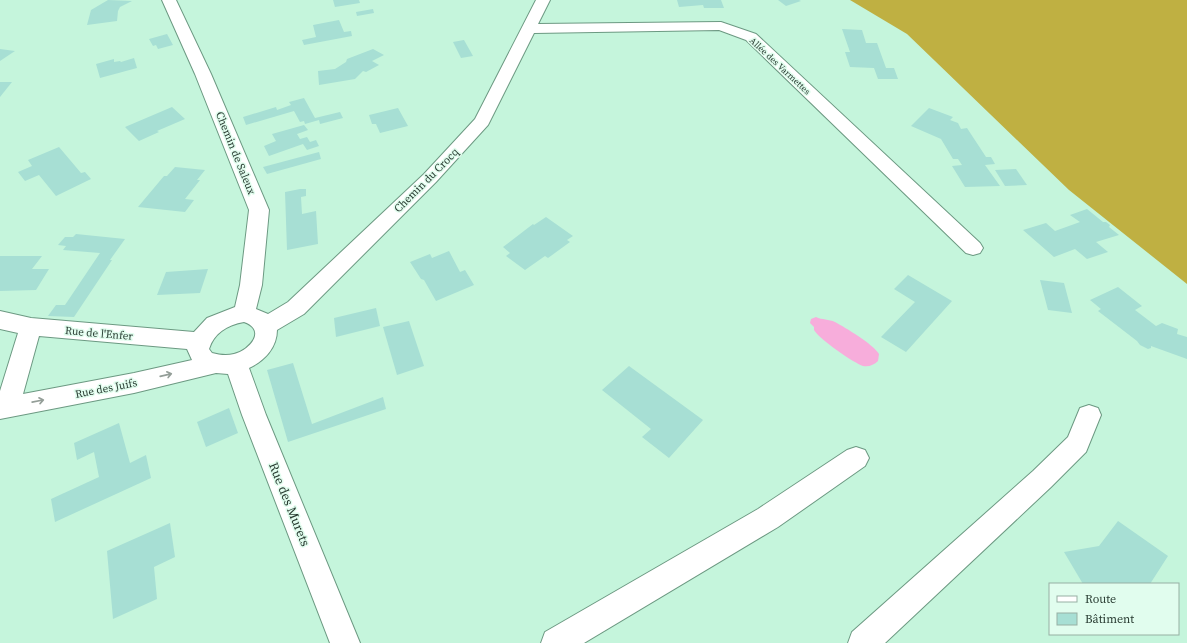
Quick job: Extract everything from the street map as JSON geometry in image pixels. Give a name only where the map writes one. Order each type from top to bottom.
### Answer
[{"type":"street","name":"Chemin de Saleux","points":[[169,0],[203,74],[259,210],[251,285],[244,314]]},
{"type":"street","name":"Chemin du Crocq","points":[[266,326],[296,308],[430,178],[482,121],[542,0]]},
{"type":"street","name":"Allée des Varmettes","points":[[528,29],[721,26],[751,37],[973,248]]},
{"type":"street","points":[[244,314],[253,316],[261,320],[266,326],[267,332],[261,347],[250,357],[224,364],[204,361],[200,356],[198,349],[199,341],[204,333],[212,325],[233,315],[244,314]]},
{"type":"street","name":"Rue de l'Enfer","points":[[0,320],[31,327],[199,341]]},
{"type":"street","points":[[3,408],[31,327]]},
{"type":"street","name":"Rue des Juifs","points":[[3,408],[224,364]]},
{"type":"street","name":"Rue des Murets","points":[[224,364],[249,401],[345,643]]},
{"type":"street","points":[[863,643],[1042,479],[1077,444],[1089,415]]},
{"type":"street","points":[[556,643],[768,518],[856,458]]},
{"type":"shaded area","points":[[850,0],[1187,0],[1187,284],[1069,190],[907,34]]},
{"type":"shaded area","points":[[816,317],[835,322],[865,341],[879,354],[878,361],[875,364],[863,366],[837,350],[822,339],[814,330],[814,327],[810,323],[811,319]]},
{"type":"building","points":[[108,0],[132,1],[120,7],[117,21],[87,25],[91,10]]},
{"type":"building","points":[[333,0],[359,0],[360,3],[335,7]]},
{"type":"building","points":[[677,0],[721,0],[724,8],[704,8],[703,5],[679,7]]},
{"type":"building","points":[[778,0],[799,0],[801,1],[786,6]]},
{"type":"building","points":[[373,9],[374,13],[357,16],[356,12]]},
{"type":"building","points":[[339,20],[344,32],[351,31],[352,36],[304,45],[302,40],[316,37],[313,25]]},
{"type":"building","points":[[842,29],[862,30],[866,43],[877,43],[886,68],[894,68],[898,79],[878,79],[874,68],[850,67],[845,52],[850,52]]},
{"type":"building","points":[[167,34],[173,45],[158,49],[156,45],[153,46],[149,39]]},
{"type":"building","points":[[464,40],[473,56],[461,58],[453,42]]},
{"type":"building","points":[[0,49],[15,51],[0,61]]},
{"type":"building","points":[[373,49],[384,55],[372,61],[379,65],[366,72],[363,71],[355,79],[319,85],[318,71],[335,69],[346,62],[347,59]]},
{"type":"building","points":[[134,58],[137,68],[100,78],[96,64],[114,59],[114,62],[121,62]]},
{"type":"building","points":[[0,82],[12,82],[0,97]]},
{"type":"building","points":[[304,98],[315,118],[340,112],[343,118],[320,124],[319,120],[305,124],[304,121],[300,122],[294,111],[246,125],[243,117],[276,107],[277,110],[291,105],[289,102]]},
{"type":"building","points":[[172,107],[185,119],[157,131],[159,132],[139,141],[125,127]]},
{"type":"building","points":[[398,108],[408,126],[380,133],[376,124],[372,124],[369,115]]},
{"type":"building","points":[[929,108],[953,117],[950,120],[958,123],[961,129],[967,128],[986,157],[991,157],[995,164],[985,165],[1000,186],[965,187],[952,166],[962,165],[958,159],[953,159],[941,139],[911,126]]},
{"type":"building","points":[[304,125],[308,130],[297,134],[300,139],[307,137],[310,142],[316,140],[319,146],[307,150],[303,144],[269,156],[264,146],[276,141],[272,134]]},
{"type":"building","points":[[59,147],[81,173],[85,172],[91,179],[56,196],[39,175],[25,181],[18,172],[32,166],[28,160]]},
{"type":"building","points":[[319,152],[321,159],[267,174],[263,167]]},
{"type":"building","points":[[175,167],[205,170],[197,180],[200,180],[185,199],[194,200],[185,212],[138,207],[164,176],[167,176]]},
{"type":"building","points":[[1016,169],[1027,185],[1005,186],[995,170]]},
{"type":"building","points":[[306,189],[306,196],[301,197],[302,214],[316,211],[318,244],[287,250],[285,192]]},
{"type":"building","points":[[1087,209],[1103,222],[1110,225],[1109,227],[1119,235],[1096,242],[1108,252],[1087,259],[1075,249],[1054,257],[1023,230],[1046,223],[1055,231],[1080,222],[1070,215]]},
{"type":"building","points":[[546,217],[573,236],[567,240],[570,242],[548,258],[545,256],[525,270],[506,256],[510,253],[503,247],[533,224],[534,225]]},
{"type":"building","points":[[76,234],[125,239],[74,317],[48,316],[56,305],[65,305],[100,253],[63,250],[66,246],[58,245],[65,237],[73,237]]},
{"type":"building","points":[[449,251],[460,272],[465,270],[474,285],[436,301],[424,280],[421,279],[410,262],[430,254],[432,258]]},
{"type":"building","points":[[0,256],[42,256],[32,269],[49,269],[36,290],[0,291]]},
{"type":"building","points":[[208,269],[200,293],[157,295],[166,272]]},
{"type":"building","points":[[908,275],[952,301],[906,352],[881,337],[915,302],[894,289]]},
{"type":"building","points":[[1040,280],[1064,283],[1072,313],[1048,310]]},
{"type":"building","points":[[1118,287],[1142,306],[1135,310],[1156,326],[1162,323],[1178,329],[1177,334],[1187,337],[1187,359],[1151,346],[1151,348],[1148,349],[1140,345],[1137,341],[1098,311],[1101,309],[1090,300]]},
{"type":"building","points":[[376,308],[380,326],[336,337],[334,318]]},
{"type":"building","points":[[409,321],[424,366],[397,375],[383,327]]},
{"type":"building","points":[[293,363],[312,424],[383,397],[386,409],[288,442],[267,370]]},
{"type":"building","points":[[629,366],[703,420],[669,458],[642,437],[651,429],[602,390]]},
{"type":"building","points":[[229,408],[238,433],[206,447],[197,422]]},
{"type":"building","points":[[119,423],[130,463],[146,455],[151,478],[55,522],[51,499],[99,477],[94,452],[77,460],[74,443]]},
{"type":"building","points":[[1118,521],[1168,556],[1151,583],[1082,583],[1064,552],[1099,546]]},
{"type":"building","points":[[170,523],[175,557],[154,567],[157,599],[113,619],[107,551]]}]
